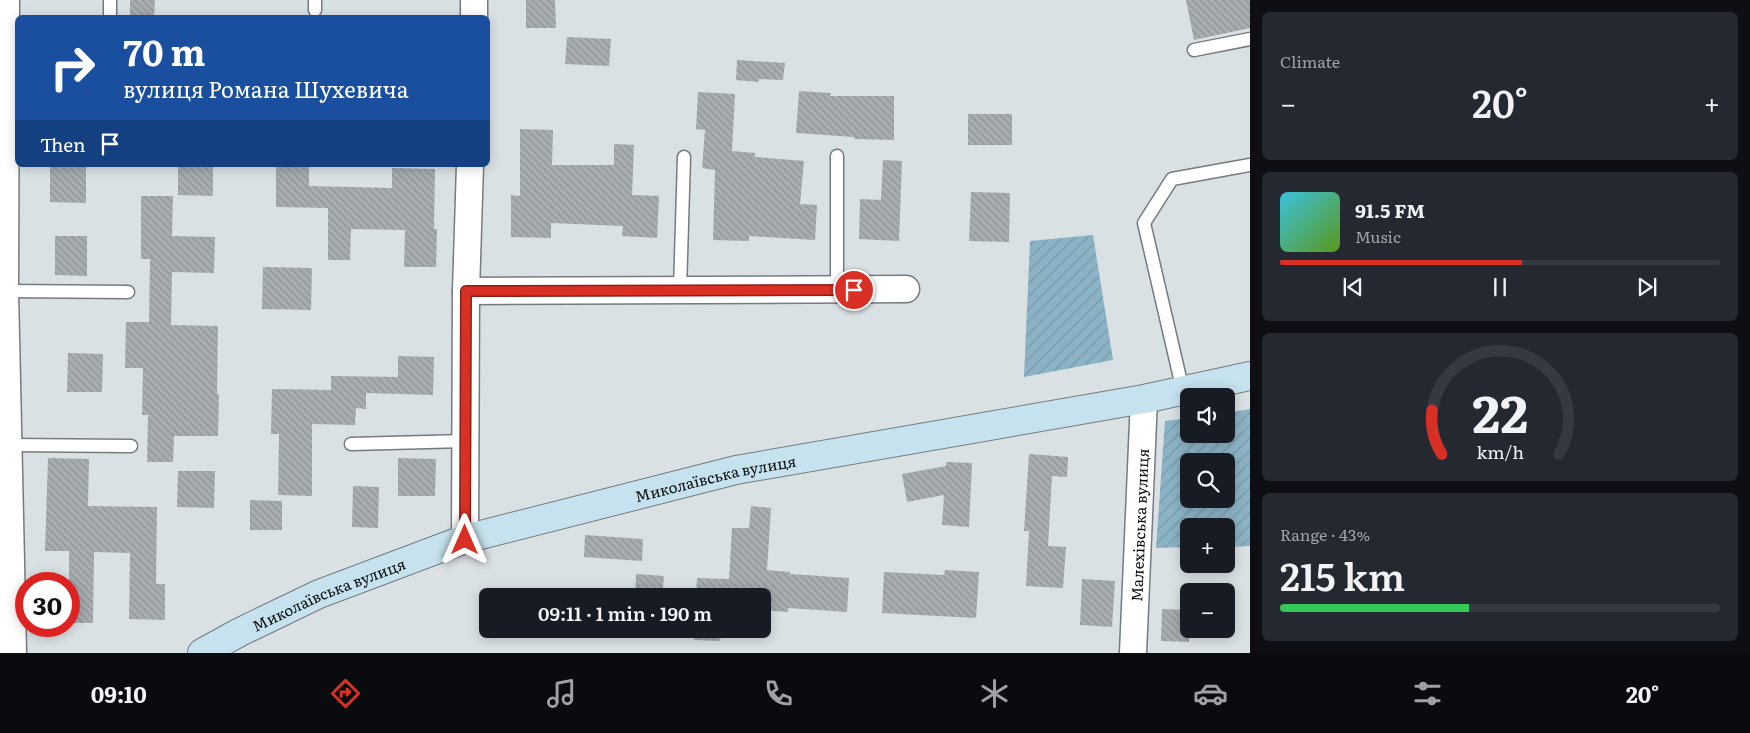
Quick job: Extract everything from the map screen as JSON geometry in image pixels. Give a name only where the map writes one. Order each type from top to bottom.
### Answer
[{"type":"main road","name":"Миколаївська вулиця","points":[[1196,388],[1250,376]]},
{"type":"main road","name":"Миколаївська вулиця","points":[[202,653],[240,632],[319,594],[465,540],[736,470],[1180,392]]},
{"type":"street","points":[[6,0],[12,130],[2,291],[13,653]]},
{"type":"street","points":[[474,0],[474,15]]},
{"type":"street","points":[[465,540],[466,291],[470,167]]},
{"type":"street","points":[[466,291],[906,289]]},
{"type":"street","name":"Малехівська вулиця","points":[[1133,653],[1144,399]]},
{"type":"lane","points":[[110,0],[110,15]]},
{"type":"lane","points":[[1194,50],[1250,40]]},
{"type":"lane","points":[[837,156],[837,290]]},
{"type":"lane","points":[[680,290],[684,157]]},
{"type":"lane","points":[[1182,388],[1144,223],[1172,179],[1250,164]]},
{"type":"lane","points":[[2,291],[128,292]]},
{"type":"lane","points":[[351,444],[466,441]]},
{"type":"lane","points":[[8,445],[131,446]]},
{"type":"shaded area","points":[[1093,235],[1113,360],[1024,377],[1030,241]]},
{"type":"shaded area","points":[[1250,409],[1250,546],[1235,547],[1235,518],[1180,518],[1180,547],[1156,548],[1165,421],[1180,419],[1180,443],[1235,443],[1235,412]]},
{"type":"building","points":[[130,0],[155,0],[154,15],[130,15]]},
{"type":"building","points":[[526,0],[555,0],[556,28],[526,28]]},
{"type":"building","points":[[1186,0],[1250,0],[1250,28],[1194,40]]},
{"type":"building","points":[[567,37],[611,39],[609,66],[565,64]]},
{"type":"building","points":[[737,60],[785,63],[783,80],[759,79],[759,82],[736,80]]},
{"type":"building","points":[[799,91],[831,93],[830,96],[894,96],[894,140],[854,139],[854,137],[796,133]]},
{"type":"building","points":[[698,92],[735,94],[732,151],[755,153],[755,157],[804,161],[800,204],[817,205],[815,240],[749,236],[749,241],[713,240],[715,170],[702,168],[705,130],[696,129]]},
{"type":"building","points":[[968,114],[1012,114],[1012,145],[968,145]]},
{"type":"building","points":[[520,129],[553,130],[552,165],[614,165],[614,144],[634,145],[632,195],[659,196],[657,238],[622,236],[623,226],[551,223],[551,238],[511,237],[511,195],[520,196]]},
{"type":"building","points":[[883,160],[902,161],[899,241],[859,239],[860,199],[881,200]]},
{"type":"building","points":[[50,167],[86,167],[86,203],[50,202]]},
{"type":"building","points":[[178,167],[213,167],[213,196],[178,195]]},
{"type":"building","points":[[276,167],[309,167],[309,186],[392,188],[392,168],[435,169],[434,229],[437,229],[436,267],[404,267],[405,230],[351,229],[350,260],[328,260],[328,208],[276,207]]},
{"type":"building","points":[[971,192],[1010,193],[1009,242],[969,241]]},
{"type":"building","points":[[141,196],[173,196],[172,236],[215,237],[214,273],[172,272],[171,325],[218,326],[218,436],[174,436],[173,462],[147,462],[148,415],[142,415],[143,368],[125,368],[126,322],[149,322],[150,259],[141,259]]},
{"type":"building","points":[[55,236],[87,236],[87,276],[55,275]]},
{"type":"building","points":[[263,267],[312,268],[311,310],[262,309]]},
{"type":"building","points":[[68,353],[103,354],[102,392],[67,392]]},
{"type":"building","points":[[398,356],[434,357],[433,395],[366,393],[366,409],[356,408],[355,425],[312,424],[312,496],[278,495],[279,434],[271,434],[272,389],[331,390],[331,376],[398,377]]},
{"type":"building","points":[[1029,454],[1068,457],[1067,477],[1052,476],[1048,546],[1066,547],[1063,588],[1026,586],[1029,531],[1024,531]]},
{"type":"building","points":[[48,458],[89,459],[88,506],[157,507],[156,584],[165,584],[165,620],[129,619],[130,553],[94,552],[93,623],[80,623],[80,572],[69,572],[69,551],[45,551]]},
{"type":"building","points":[[398,458],[436,459],[435,496],[398,496]]},
{"type":"building","points":[[946,462],[972,463],[969,527],[942,525],[944,495],[907,502],[902,474],[946,466]]},
{"type":"building","points":[[178,471],[215,471],[214,508],[177,507]]},
{"type":"building","points":[[353,486],[379,487],[378,528],[352,527]]},
{"type":"building","points":[[250,500],[282,501],[282,530],[250,530]]},
{"type":"building","points":[[751,506],[771,508],[767,570],[790,572],[790,574],[849,578],[847,612],[788,608],[788,612],[771,611],[771,588],[696,588],[697,578],[729,579],[732,528],[749,528]]},
{"type":"building","points":[[585,535],[643,539],[642,561],[584,557]]},
{"type":"building","points":[[945,570],[979,572],[976,618],[882,613],[884,572],[944,575]]},
{"type":"building","points":[[636,574],[664,576],[663,588],[635,588]]},
{"type":"building","points":[[1082,579],[1115,581],[1112,627],[1080,625]]},
{"type":"building","points":[[1162,609],[1180,610],[1180,638],[1189,638],[1189,642],[1161,641]]},
{"type":"building","points":[[694,638],[720,638],[720,641],[694,640]]},
{"type":"route","points":[[465,540],[466,291],[854,290]]}]
